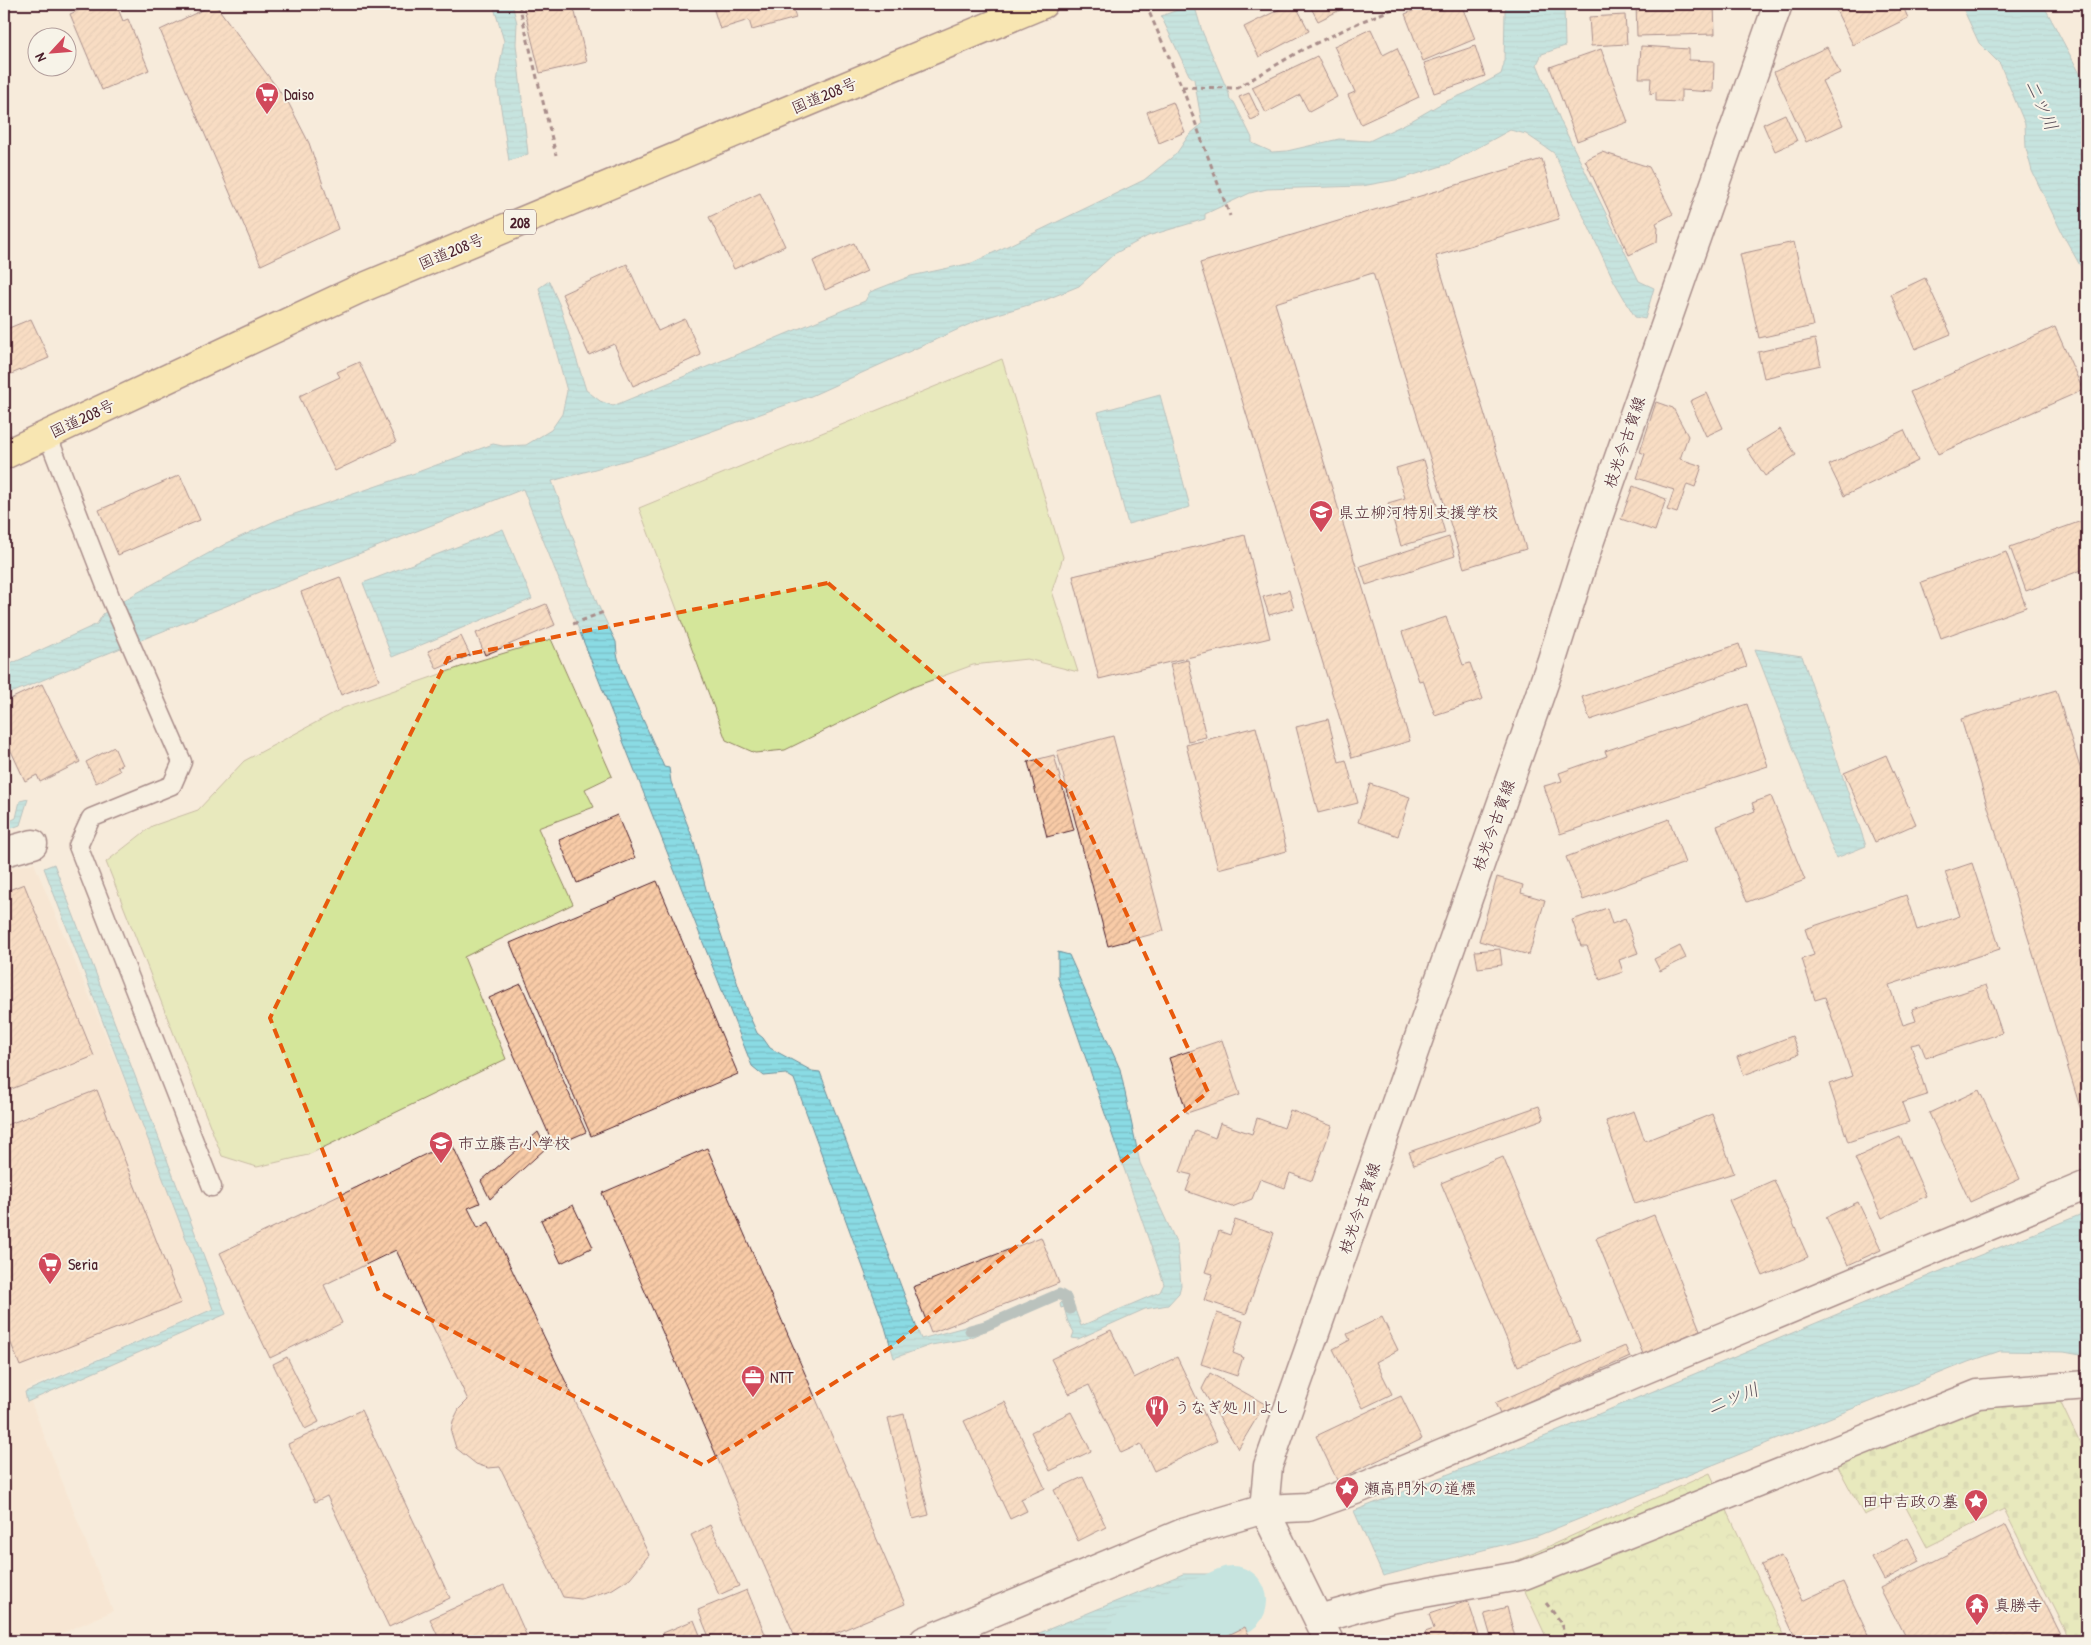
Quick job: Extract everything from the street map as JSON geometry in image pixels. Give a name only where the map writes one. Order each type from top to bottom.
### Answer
[{"type":"highway","name":"国道208号","points":[[4,455],[357,290],[1043,4]]},
{"type":"street","name":"枝光今古賀線","points":[[1264,1510],[1268,1466],[1551,663],[1589,543],[1778,4]]},
{"type":"street","points":[[4,852],[33,844]]},
{"type":"street","points":[[924,1641],[1183,1533],[1264,1510],[1308,1507],[1358,1489],[2087,1185]]},
{"type":"street","points":[[1264,1510],[1324,1630],[1390,1599],[1524,1575],[1978,1394],[2087,1385]]},
{"type":"lane","points":[[46,434],[111,599],[182,762],[172,785],[91,818],[78,846],[212,1187]]},
{"type":"path","points":[[519,4],[556,155]]},
{"type":"path","points":[[1182,87],[1237,88],[1300,51],[1360,22],[1406,4]]},
{"type":"path","points":[[1146,5],[1182,87],[1230,216]]},
{"type":"path","points":[[574,624],[606,611]]},
{"type":"path","points":[[1524,1575],[1560,1621],[1567,1641]]},
{"type":"highlighted area","points":[[828,583],[1070,790],[1208,1092],[893,1346],[703,1465],[379,1292],[270,1018],[448,658]]},
{"type":"shaded area","points":[[34,863],[218,1306],[26,1389],[113,1611],[44,1641],[4,1641],[4,869]]},
{"type":"green space","points":[[1002,359],[1063,557],[1052,591],[1078,672],[1027,659],[973,665],[913,687],[785,750],[755,753],[726,740],[639,508]]},
{"type":"green space","points":[[551,639],[612,776],[585,789],[594,807],[538,828],[573,904],[464,957],[506,1059],[308,1155],[257,1167],[222,1156],[106,862],[152,826],[198,810],[244,761],[343,708],[478,661]]},
{"type":"green space","points":[[2059,1399],[2087,1458],[2087,1641],[2070,1641],[2004,1509],[1927,1547],[1901,1498],[1864,1515],[1837,1465],[1978,1407]]},
{"type":"green space","points":[[1710,1473],[1787,1641],[1548,1641],[1512,1563]]},
{"type":"water","points":[[493,4],[512,4],[517,23],[516,44],[528,154],[509,161],[497,82],[504,41]]},
{"type":"water","points":[[1194,4],[1202,31],[1230,100],[1234,102],[1252,138],[1252,143],[1272,152],[1287,151],[1339,139],[1369,141],[1411,121],[1442,103],[1466,93],[1501,74],[1504,64],[1505,11],[1507,4],[1564,4],[1565,46],[1542,54],[1537,64],[1561,122],[1639,281],[1654,288],[1645,319],[1635,317],[1614,281],[1554,153],[1526,134],[1510,130],[1448,164],[1401,179],[1362,186],[1267,189],[1250,193],[1205,214],[1205,219],[1148,236],[1114,254],[1079,286],[1045,300],[981,319],[811,396],[645,455],[552,481],[597,603],[616,642],[622,672],[664,767],[669,768],[671,782],[693,839],[706,889],[745,1006],[757,1033],[770,1048],[812,1071],[820,1072],[921,1339],[983,1322],[987,1330],[966,1339],[931,1345],[894,1358],[885,1327],[794,1079],[786,1074],[764,1076],[752,1066],[523,489],[198,617],[4,696],[4,667],[97,624],[103,614],[117,604],[227,543],[277,520],[493,444],[503,446],[526,445],[551,430],[562,414],[567,391],[539,288],[549,281],[560,306],[586,390],[600,401],[613,406],[865,301],[870,292],[911,276],[972,263],[1144,180],[1176,154],[1189,135],[1202,124],[1194,79],[1189,75],[1161,16]]},
{"type":"water","points":[[1961,4],[2043,4],[2087,87],[2087,278],[2062,233],[2032,171],[2026,148],[2025,124],[2000,64],[1979,43]]},
{"type":"water","points":[[1160,395],[1190,507],[1128,524],[1098,412]]},
{"type":"water","points":[[503,529],[532,599],[392,657],[363,583]]},
{"type":"water","points":[[1755,649],[1802,656],[1866,846],[1836,858]]},
{"type":"water","points":[[28,799],[20,825],[4,831],[4,824],[16,818],[20,801]]},
{"type":"water","points":[[54,864],[226,1314],[27,1402],[25,1392],[213,1309],[44,868]]},
{"type":"water","points":[[1058,952],[1069,955],[1120,1069],[1140,1163],[1177,1244],[1181,1285],[1179,1293],[1168,1305],[1145,1309],[1078,1339],[1072,1338],[1074,1332],[1068,1322],[1064,1307],[1061,1308],[1060,1304],[1063,1301],[1060,1297],[1069,1293],[1081,1326],[1160,1292],[1164,1284],[1058,978]]},
{"type":"water","points":[[2087,1212],[2087,1359],[2086,1356],[2064,1352],[2000,1351],[1968,1362],[1537,1536],[1383,1576],[1354,1511],[1546,1436],[1938,1272]]},
{"type":"water","points":[[1183,1574],[1215,1574],[1236,1622],[1225,1625],[1197,1641],[1020,1641]]},
{"type":"building","points":[[93,4],[116,4],[123,21],[128,19],[149,70],[102,90],[78,33],[78,28],[76,28],[70,14]]},
{"type":"building","points":[[215,4],[289,104],[309,143],[338,229],[261,265],[160,30]]},
{"type":"building","points":[[523,4],[573,4],[587,62],[540,73]]},
{"type":"building","points":[[712,4],[792,4],[796,18],[752,30],[749,20],[720,29]]},
{"type":"building","points":[[1290,4],[1295,4],[1309,31],[1259,57],[1244,27]]},
{"type":"building","points":[[1309,4],[1350,4],[1350,5],[1318,21]]},
{"type":"building","points":[[1430,4],[1461,4],[1475,39],[1423,61],[1405,14]]},
{"type":"building","points":[[1636,4],[1714,4],[1715,34],[1637,36]]},
{"type":"building","points":[[1833,4],[1902,4],[1908,18],[1853,45]]},
{"type":"building","points":[[1625,15],[1627,44],[1591,46],[1589,17]]},
{"type":"building","points":[[1371,29],[1383,55],[1397,48],[1419,97],[1361,124],[1348,95],[1355,92],[1334,46]]},
{"type":"building","points":[[1475,46],[1485,76],[1434,93],[1424,63]]},
{"type":"building","points":[[1641,46],[1689,49],[1689,60],[1714,61],[1713,92],[1681,90],[1681,102],[1656,101],[1656,92],[1650,94],[1651,78],[1639,78]]},
{"type":"building","points":[[1827,47],[1840,73],[1822,81],[1843,125],[1806,142],[1774,72]]},
{"type":"building","points":[[1601,49],[1628,122],[1577,141],[1550,67]]},
{"type":"building","points":[[1317,56],[1337,97],[1309,112],[1300,95],[1266,113],[1252,87]]},
{"type":"building","points":[[1249,93],[1260,116],[1251,120],[1239,97]]},
{"type":"building","points":[[1173,102],[1185,132],[1159,143],[1147,112]]},
{"type":"building","points":[[1785,114],[1797,141],[1775,151],[1763,124]]},
{"type":"building","points":[[1602,152],[1649,167],[1673,214],[1656,223],[1658,228],[1657,242],[1629,255],[1585,160]]},
{"type":"building","points":[[1542,159],[1559,219],[1436,256],[1526,549],[1464,568],[1373,273],[1275,303],[1410,741],[1352,758],[1200,263]]},
{"type":"building","points":[[760,193],[785,246],[734,269],[709,217]]},
{"type":"building","points":[[1794,242],[1813,326],[1759,338],[1740,254]]},
{"type":"building","points":[[854,243],[867,271],[825,290],[813,261]]},
{"type":"building","points":[[627,264],[658,331],[685,319],[701,355],[633,386],[614,344],[589,355],[562,294]]},
{"type":"building","points":[[1925,278],[1951,334],[1915,349],[1891,294]]},
{"type":"building","points":[[31,319],[49,358],[4,377],[4,341],[7,339],[4,330]]},
{"type":"building","points":[[2055,327],[2083,390],[1938,454],[1910,392]]},
{"type":"building","points":[[1815,339],[1821,365],[1764,378],[1758,352]]},
{"type":"building","points":[[359,362],[396,442],[335,471],[299,396],[340,377],[337,372]]},
{"type":"building","points":[[1707,393],[1723,428],[1706,436],[1690,401]]},
{"type":"building","points":[[1656,402],[1673,408],[1688,436],[1680,459],[1702,466],[1695,487],[1687,484],[1677,513],[1667,510],[1674,490],[1637,478],[1645,454],[1640,452]]},
{"type":"building","points":[[1780,429],[1796,455],[1765,476],[1747,449]]},
{"type":"building","points":[[1904,430],[1918,461],[1844,496],[1829,465]]},
{"type":"building","points":[[1424,460],[1445,533],[1401,546],[1388,503],[1405,498],[1396,468]]},
{"type":"building","points":[[180,475],[200,520],[118,555],[99,510]]},
{"type":"building","points":[[1633,486],[1666,499],[1655,531],[1621,519]]},
{"type":"building","points":[[2087,519],[2087,568],[2026,591],[2010,547]]},
{"type":"building","points":[[1245,535],[1270,638],[1099,679],[1073,576]]},
{"type":"building","points":[[1449,537],[1455,556],[1366,585],[1360,566]]},
{"type":"building","points":[[2006,552],[2026,607],[1941,638],[1921,582]]},
{"type":"building","points":[[340,577],[379,680],[341,695],[301,592]]},
{"type":"building","points":[[1289,590],[1294,608],[1269,615],[1263,597]]},
{"type":"building","points":[[546,604],[555,625],[485,655],[476,633]]},
{"type":"building","points":[[1446,617],[1463,665],[1470,663],[1483,699],[1435,715],[1423,680],[1419,681],[1402,632]]},
{"type":"building","points":[[461,636],[470,655],[437,669],[428,651]]},
{"type":"building","points":[[1739,644],[1747,667],[1590,720],[1582,697]]},
{"type":"building","points":[[1188,660],[1206,737],[1188,741],[1170,664]]},
{"type":"building","points":[[42,684],[80,762],[40,782],[37,775],[25,781],[4,736],[4,702]]},
{"type":"building","points":[[2056,690],[2087,790],[2087,1130],[1961,719]]},
{"type":"building","points":[[1747,704],[1768,766],[1560,834],[1544,786],[1562,781],[1559,773],[1607,756],[1605,751]]},
{"type":"building","points":[[1328,719],[1339,762],[1346,760],[1358,803],[1318,813],[1296,727]]},
{"type":"building","points":[[1256,727],[1287,851],[1218,869],[1186,745]]},
{"type":"building","points":[[1113,736],[1164,931],[1108,946],[1057,751]]},
{"type":"building","points":[[114,747],[122,765],[117,767],[120,771],[96,783],[86,762]]},
{"type":"building","points":[[1054,755],[1074,830],[1047,837],[1028,762]]},
{"type":"building","points":[[1886,755],[1916,824],[1875,842],[1844,773]]},
{"type":"building","points":[[1370,784],[1410,797],[1398,836],[1358,822]]},
{"type":"building","points":[[1771,796],[1805,880],[1747,902],[1717,826],[1755,811],[1752,803]]},
{"type":"building","points":[[617,815],[635,858],[577,883],[559,840]]},
{"type":"building","points":[[1669,819],[1685,863],[1583,900],[1566,857]]},
{"type":"building","points":[[1972,863],[2000,949],[1889,985],[1903,1025],[1916,1021],[1912,1009],[1986,985],[2002,1033],[1926,1058],[1920,1043],[1911,1045],[1927,1095],[1902,1103],[1909,1122],[1848,1142],[1829,1084],[1852,1076],[1825,997],[1815,1000],[1802,959],[1814,955],[1805,929],[1906,895],[1917,930],[1960,916],[1945,872]]},
{"type":"building","points":[[1497,877],[1523,885],[1521,893],[1545,900],[1529,955],[1479,941]]},
{"type":"building","points":[[657,881],[738,1074],[591,1136],[510,943]]},
{"type":"building","points":[[24,884],[94,1056],[4,1092],[4,892]]},
{"type":"building","points":[[1607,908],[1612,924],[1625,919],[1638,953],[1619,960],[1623,972],[1600,980],[1587,946],[1581,946],[1572,920]]},
{"type":"building","points":[[1680,946],[1686,958],[1660,971],[1654,959]]},
{"type":"building","points":[[1500,949],[1502,965],[1478,968],[1475,951]]},
{"type":"building","points":[[521,984],[586,1132],[554,1146],[489,998]]},
{"type":"building","points":[[1792,1036],[1799,1054],[1744,1075],[1737,1057]]},
{"type":"building","points":[[1222,1040],[1240,1095],[1187,1113],[1169,1058]]},
{"type":"building","points":[[97,1090],[181,1303],[20,1366],[4,1326],[4,1126]]},
{"type":"building","points":[[1979,1090],[2020,1179],[1970,1202],[1929,1113]]},
{"type":"building","points":[[1539,1106],[1544,1119],[1414,1165],[1409,1152]]},
{"type":"building","points":[[1290,1110],[1332,1126],[1312,1181],[1290,1173],[1285,1188],[1260,1179],[1252,1199],[1232,1207],[1186,1191],[1192,1175],[1180,1172],[1195,1130],[1215,1138],[1220,1123],[1252,1134],[1257,1118],[1284,1128]]},
{"type":"building","points":[[1634,1111],[1645,1141],[1712,1114],[1734,1173],[1635,1204],[1606,1121]]},
{"type":"building","points":[[538,1132],[546,1148],[490,1199],[481,1181]]},
{"type":"building","points":[[1900,1137],[1926,1196],[1882,1218],[1855,1158]]},
{"type":"building","points":[[451,1142],[480,1203],[468,1208],[478,1228],[489,1222],[649,1555],[630,1578],[611,1590],[581,1599],[563,1597],[500,1467],[488,1468],[476,1464],[456,1448],[451,1432],[453,1421],[459,1409],[468,1400],[396,1250],[324,1285],[342,1323],[270,1358],[220,1253]]},
{"type":"building","name":"NTT","points":[[707,1148],[905,1604],[817,1641],[797,1641],[602,1193]]},
{"type":"building","points":[[1503,1157],[1580,1341],[1518,1366],[1441,1183]]},
{"type":"building","points":[[1774,1180],[1808,1257],[1763,1276],[1729,1200]]},
{"type":"building","points":[[1858,1202],[1881,1250],[1848,1265],[1826,1217]]},
{"type":"building","points":[[573,1205],[593,1247],[561,1263],[541,1220]]},
{"type":"building","points":[[1654,1215],[1700,1330],[1643,1354],[1596,1238]]},
{"type":"building","points":[[1235,1220],[1274,1233],[1246,1314],[1204,1300],[1213,1274],[1205,1272],[1219,1231],[1230,1235]]},
{"type":"building","points":[[1041,1237],[1059,1283],[931,1333],[913,1287]]},
{"type":"building","points":[[1217,1313],[1243,1321],[1233,1353],[1243,1357],[1237,1376],[1201,1364]]},
{"type":"building","points":[[1382,1317],[1398,1350],[1376,1362],[1392,1394],[1363,1408],[1333,1349],[1350,1340],[1347,1334]]},
{"type":"building","points":[[1111,1330],[1134,1378],[1177,1357],[1217,1441],[1154,1471],[1141,1444],[1121,1453],[1089,1385],[1069,1394],[1051,1359]]},
{"type":"building","points":[[1625,1346],[1630,1357],[1500,1414],[1495,1403]]},
{"type":"building","points":[[287,1357],[319,1422],[305,1429],[273,1364]]},
{"type":"building","points":[[1210,1373],[1265,1404],[1238,1449],[1202,1389]]},
{"type":"building","points":[[1401,1396],[1422,1439],[1337,1480],[1316,1436]]},
{"type":"building","points":[[1005,1402],[1045,1488],[1021,1499],[1027,1511],[1010,1519],[964,1421]]},
{"type":"building","points":[[361,1410],[450,1598],[389,1627],[327,1496],[315,1502],[288,1444]]},
{"type":"building","points":[[1071,1412],[1091,1451],[1050,1471],[1031,1432]]},
{"type":"building","points":[[904,1414],[929,1515],[913,1519],[888,1418]]},
{"type":"building","points":[[1083,1477],[1106,1527],[1078,1541],[1054,1490]]},
{"type":"building","points":[[710,1525],[739,1586],[719,1595],[691,1535]]},
{"type":"building","points":[[2006,1525],[2064,1641],[1907,1641],[1880,1588]]},
{"type":"building","points":[[1908,1538],[1920,1561],[1884,1580],[1872,1557]]},
{"type":"building","points":[[1781,1556],[1802,1601],[1843,1582],[1871,1641],[1797,1641],[1761,1565]]},
{"type":"building","points":[[504,1585],[529,1641],[440,1641],[430,1619]]},
{"type":"building","points":[[747,1590],[768,1641],[667,1641],[663,1633],[694,1620],[702,1640],[709,1637],[698,1610]]},
{"type":"building","points":[[1468,1601],[1481,1641],[1428,1641],[1425,1632],[1434,1629],[1429,1614]]},
{"type":"building","points":[[1507,1607],[1516,1641],[1492,1641],[1484,1613]]},
{"type":"building","points":[[1245,1627],[1252,1641],[1216,1641]]},
{"type":"building","points":[[1901,1635],[1905,1641],[1888,1641]]},
{"type":"waterway","points":[[970,1330],[985,1326],[1059,1294],[1066,1298],[1070,1309]]},
{"type":"waterway","name":"二ツ川","points":[[1141,1641],[1232,1601]]},
{"type":"place","name":"Daiso","points":[[267,115]]},
{"type":"place","name":"県立柳河特別支援学校","points":[[1321,533]]},
{"type":"place","name":"市立藤吉小学校","points":[[441,1164]]},
{"type":"place","name":"Seria","points":[[50,1285]]},
{"type":"place","name":"NTT","points":[[753,1398]]},
{"type":"place","name":"うなぎ処 川よし","points":[[1157,1428]]},
{"type":"place","name":"瀬高門外の道標","points":[[1347,1509]]},
{"type":"place","name":"田中吉政の墓","points":[[1976,1522]]},
{"type":"place","name":"真勝寺","points":[[1977,1626]]}]
